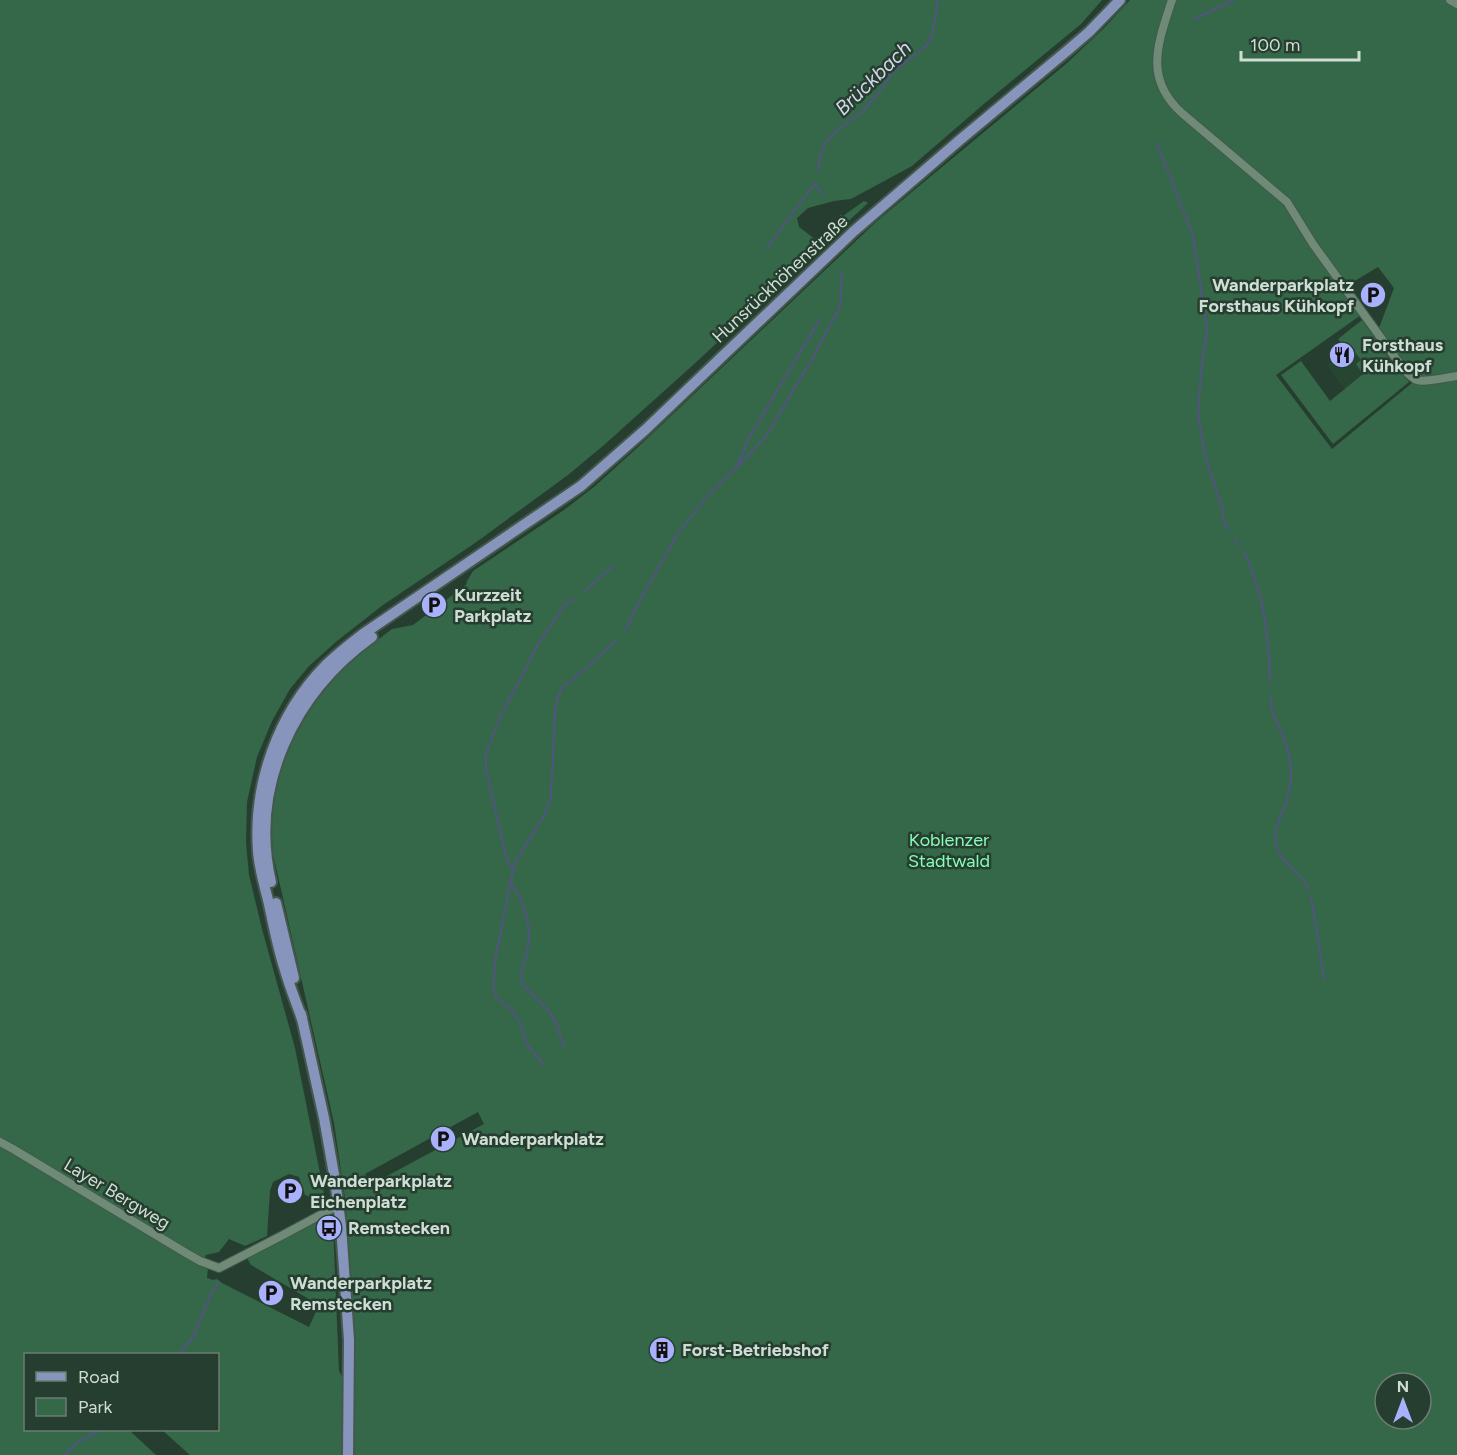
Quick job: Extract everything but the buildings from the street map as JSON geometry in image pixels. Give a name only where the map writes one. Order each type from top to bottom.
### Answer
[{"type":"main road","name":"Hunsrückhöhenstraße","points":[[339,1205],[324,1118],[266,854],[266,810],[277,761],[297,719],[318,686],[368,639],[455,572],[581,486],[645,430],[854,231],[1089,32],[1120,0]]},
{"type":"main road","points":[[339,1205],[349,1340],[348,1455]]},
{"type":"street","points":[[1172,0],[1161,35],[1157,67],[1160,83],[1168,100],[1287,202],[1313,244],[1412,378],[1418,380],[1457,376]]},
{"type":"street","points":[[1450,0],[1457,4]]},
{"type":"street","name":"Layer Bergweg","points":[[0,1142],[186,1254],[200,1261],[223,1266],[339,1205]]},
{"type":"shaded area","points":[[1350,346],[1361,360],[1363,374],[1345,389],[1327,365],[1336,359],[1342,366],[1352,360],[1346,349]]},
{"type":"green space","points":[[0,0],[1102,0],[1081,24],[912,166],[851,199],[808,208],[797,218],[799,227],[815,239],[864,201],[868,203],[692,366],[568,475],[475,543],[383,605],[337,641],[309,666],[290,689],[272,721],[257,757],[247,802],[246,842],[249,875],[295,1048],[324,1193],[319,1201],[305,1195],[299,1177],[289,1174],[273,1182],[270,1191],[267,1236],[245,1246],[229,1239],[219,1252],[206,1255],[201,1264],[208,1268],[207,1278],[217,1279],[309,1327],[319,1305],[251,1265],[247,1258],[256,1250],[320,1217],[327,1219],[333,1225],[339,1371],[344,1380],[342,1455],[190,1455],[163,1431],[219,1431],[219,1353],[24,1353],[24,1431],[130,1431],[156,1455],[0,1455]]},
{"type":"green space","name":"Koblenzer Stadtwald","points":[[1130,0],[1457,0],[1457,1455],[353,1455],[355,1403],[353,1321],[346,1205],[334,1123],[273,854],[271,826],[274,800],[290,745],[315,701],[349,662],[392,629],[413,625],[466,585],[473,571],[564,510],[595,486],[877,221],[1067,63]],"holes":[[[1378,267],[1394,288],[1379,328],[1348,285]],[[1361,315],[1412,383],[1332,449],[1276,375]],[[478,1112],[484,1124],[370,1185],[365,1174]]]},
{"type":"green space","points":[[1362,320],[1409,382],[1333,444],[1281,375],[1301,361],[1330,401],[1363,374],[1356,364],[1361,360],[1350,346],[1346,349],[1338,339]]},
{"type":"waterway","name":"Brückbach","points":[[818,170],[821,152],[828,140],[837,130],[862,112],[893,72],[926,46],[932,36],[938,0]]},
{"type":"waterway","points":[[1195,19],[1234,0]]},
{"type":"waterway","points":[[1157,143],[1193,236],[1207,329],[1198,415],[1205,455],[1223,512],[1224,523],[1229,529]]},
{"type":"waterway","name":"Brückbach","points":[[767,248],[815,183]]},
{"type":"waterway","points":[[815,184],[823,194]]},
{"type":"waterway","points":[[841,216],[845,220]]},
{"type":"waterway","points":[[624,631],[678,533],[708,495],[767,435],[840,307],[842,273]]},
{"type":"waterway","points":[[738,464],[749,438],[820,319]]},
{"type":"waterway","points":[[1235,539],[1239,545]]},
{"type":"waterway","points":[[1244,552],[1261,599],[1270,682]]},
{"type":"waterway","points":[[585,591],[614,565]]},
{"type":"waterway","points":[[513,871],[507,860],[486,770],[486,753],[500,717],[539,643],[565,604],[575,599]]},
{"type":"waterway","points":[[544,1065],[526,1043],[520,1022],[511,1009],[496,996],[493,986],[496,955],[516,861],[546,812],[551,797],[557,699],[562,688],[616,640]]},
{"type":"waterway","points":[[1270,696],[1273,712],[1287,749],[1291,771],[1288,795],[1278,824],[1277,847],[1309,890]]},
{"type":"waterway","points":[[510,881],[523,906],[528,924],[529,943],[522,972],[522,984],[554,1018],[564,1047]]},
{"type":"waterway","points":[[1311,898],[1324,979]]},
{"type":"waterway","points":[[180,1353],[193,1337],[218,1282]]},
{"type":"waterway","points":[[66,1455],[77,1443],[99,1431]]},
{"type":"place","name":"Wanderparkplatz Forsthaus Kühkopf","points":[[1373,295]]},
{"type":"place","name":"Forsthaus Kühkopf","points":[[1342,355]]},
{"type":"place","name":"Kurzzeit Parkplatz","points":[[434,605]]},
{"type":"place","name":"Wanderparkplatz","points":[[443,1139]]},
{"type":"place","name":"Wanderparkplatz Eichenplatz","points":[[290,1191]]},
{"type":"place","name":"Remstecken","points":[[329,1228]]},
{"type":"place","name":"Wanderparkplatz Remstecken","points":[[271,1293]]},
{"type":"place","name":"Forst-Betriebshof","points":[[662,1350]]}]
